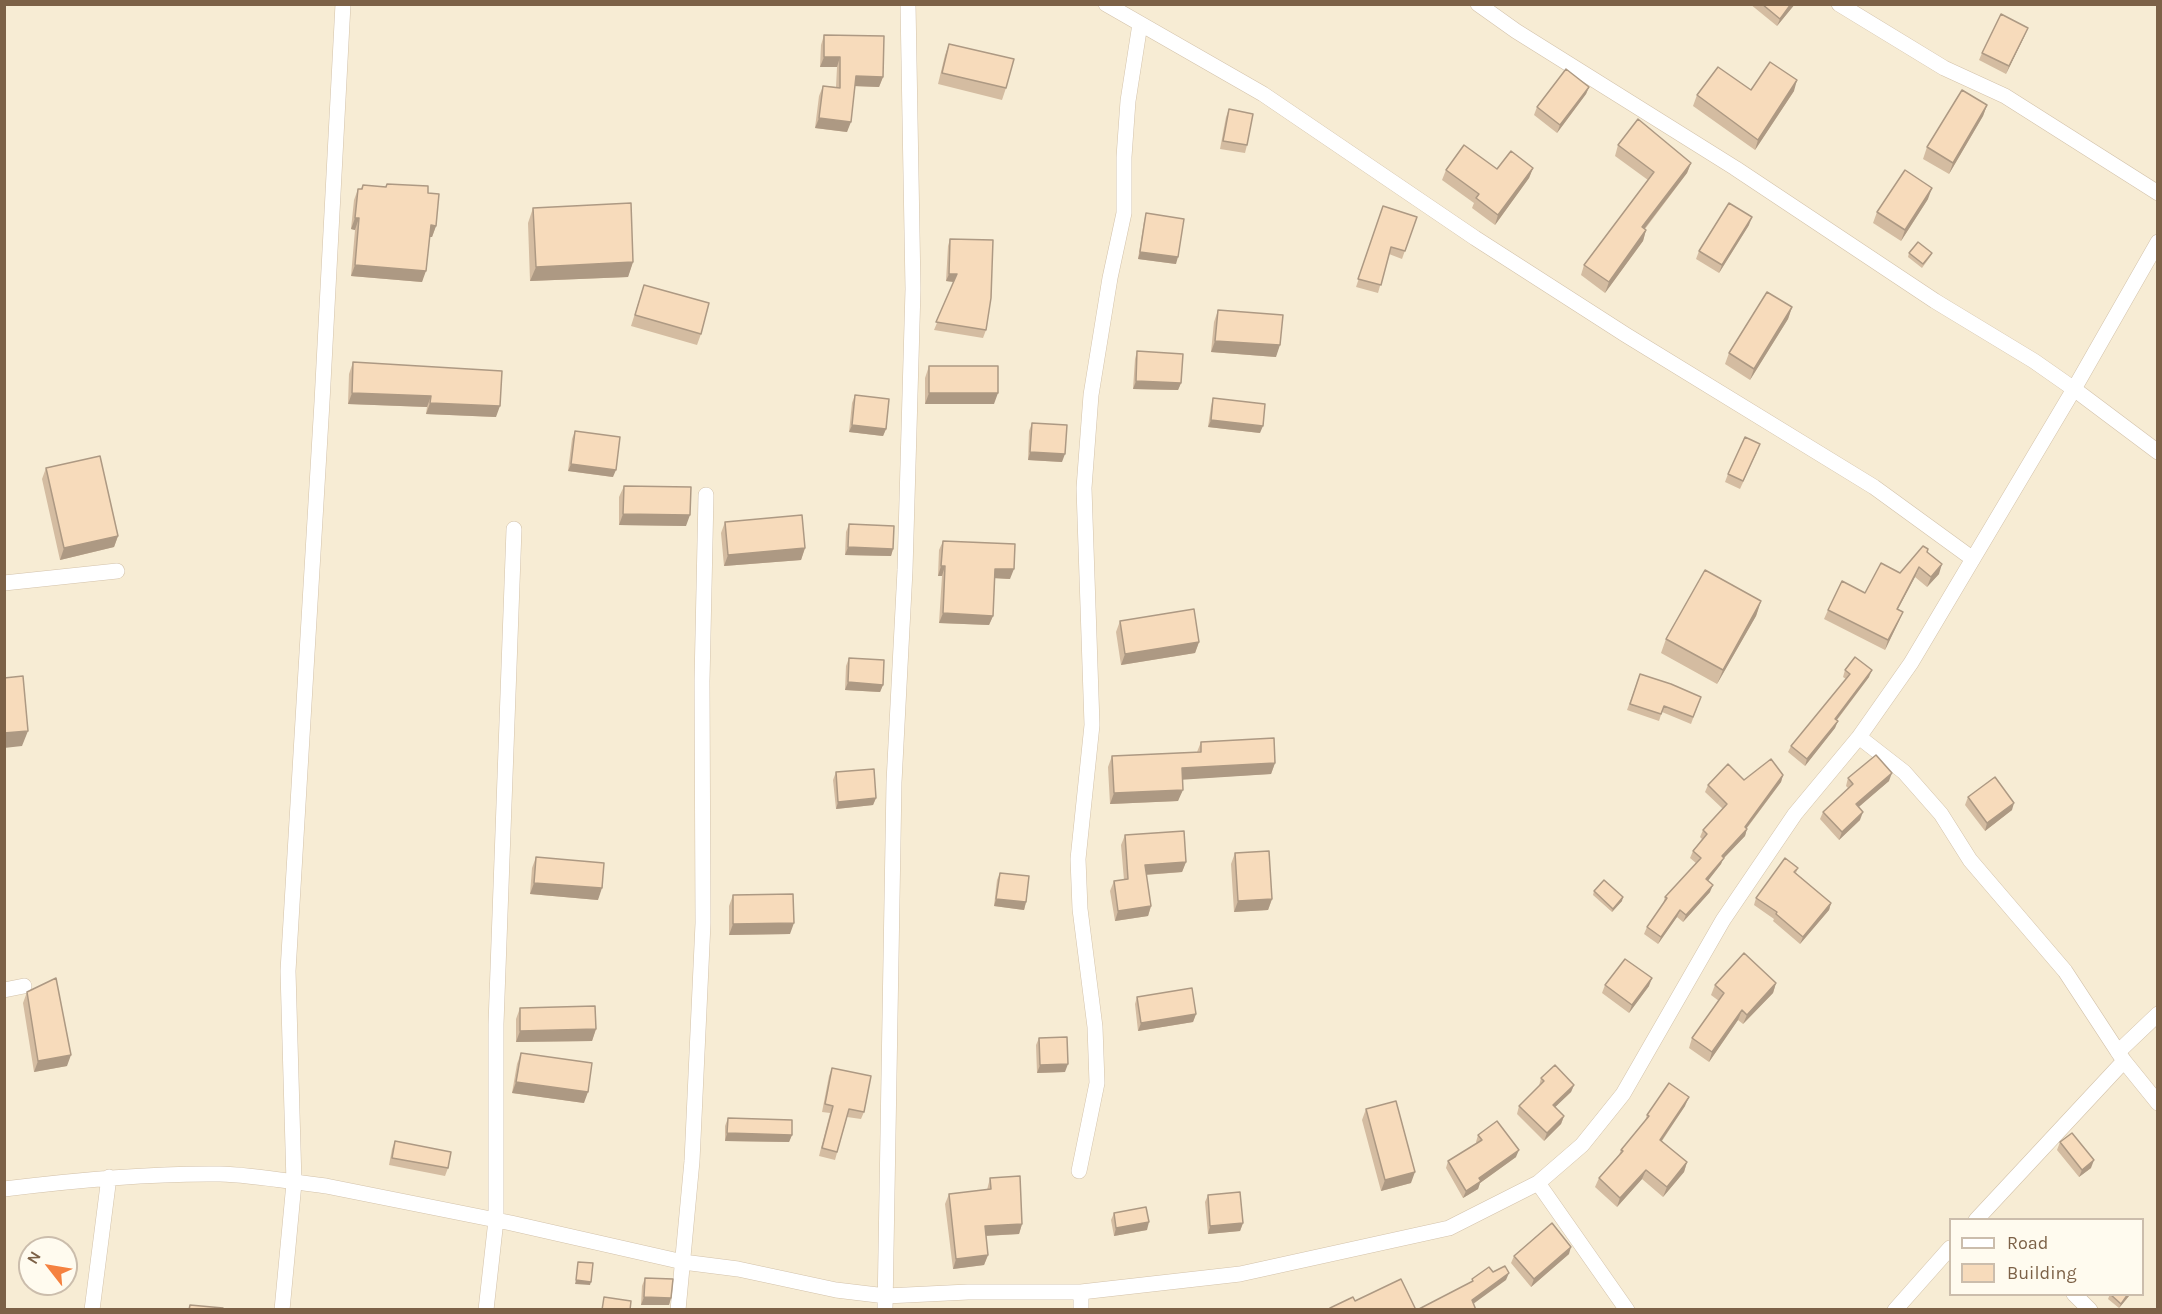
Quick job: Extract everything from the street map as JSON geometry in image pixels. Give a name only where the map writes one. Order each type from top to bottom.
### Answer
[{"type":"street","points":[[282,1310],[294,1183],[288,971],[322,414],[342,4]]},
{"type":"street","points":[[886,1303],[894,782],[905,570],[913,290],[908,4]]},
{"type":"street","points":[[1106,4],[1263,94],[1475,238],[1626,335],[1874,487],[1973,559]]},
{"type":"street","points":[[1478,4],[1526,37],[1735,168],[1935,301],[2034,361],[2157,452]]},
{"type":"street","points":[[1839,4],[1944,68],[2005,96],[2157,193]]},
{"type":"street","points":[[1079,1171],[1097,1083],[1095,1027],[1080,909],[1078,859],[1092,725],[1084,488],[1091,395],[1110,278],[1124,213],[1124,158],[1128,100],[1140,24]]},
{"type":"street","points":[[4,1189],[109,1177],[222,1174],[326,1186],[496,1220],[683,1262],[738,1269],[886,1303],[968,1292],[1081,1292],[1240,1274],[1449,1228],[1538,1183],[1582,1145],[1623,1094],[1723,920],[1795,814],[1859,737],[1911,663],[2074,389],[2157,242]]},
{"type":"street","points":[[678,1310],[692,1161],[703,923],[702,681],[706,495]]},
{"type":"street","points":[[486,1310],[496,1220],[496,1024],[514,529]]},
{"type":"street","points":[[4,583],[117,571]]},
{"type":"street","points":[[1859,737],[1904,772],[1941,814],[1970,860],[2065,971],[2121,1056],[2157,1103]]},
{"type":"street","points":[[4,990],[24,986]]},
{"type":"street","points":[[1978,1218],[2157,1014]]},
{"type":"street","points":[[92,1310],[109,1177]]},
{"type":"street","points":[[1538,1183],[1627,1310]]},
{"type":"street","points":[[1895,1310],[1949,1249]]},
{"type":"street","points":[[1081,1292],[1081,1310]]},
{"type":"street","points":[[2076,1296],[2090,1310]]},
{"type":"shaded area","points":[[5,5],[2157,5],[2157,1309],[5,1310]]},
{"type":"building","points":[[1762,4],[1791,4],[1780,19]]},
{"type":"building","points":[[2001,14],[2028,28],[2009,66],[1982,53]]},
{"type":"building","points":[[824,35],[884,36],[883,77],[856,76],[851,122],[819,118],[823,86],[840,88],[840,57],[824,57]]},
{"type":"building","points":[[949,44],[1014,59],[1006,88],[942,73]]},
{"type":"building","points":[[1770,62],[1797,80],[1758,140],[1697,95],[1718,67],[1751,90]]},
{"type":"building","points":[[1566,69],[1589,87],[1560,125],[1537,107]]},
{"type":"building","points":[[1962,90],[1987,105],[1953,163],[1927,147]]},
{"type":"building","points":[[1229,109],[1253,114],[1247,145],[1223,141]]},
{"type":"building","points":[[1638,119],[1691,163],[1642,227],[1646,230],[1609,282],[1584,265],[1654,172],[1618,145]]},
{"type":"building","points":[[1464,145],[1497,169],[1511,151],[1533,168],[1498,215],[1476,198],[1479,194],[1446,170]]},
{"type":"building","points":[[1905,170],[1932,188],[1905,230],[1877,212]]},
{"type":"building","points":[[387,184],[428,186],[428,193],[439,194],[436,226],[431,225],[426,271],[355,265],[359,218],[355,218],[358,189],[362,189],[363,185],[386,187]]},
{"type":"building","points":[[631,203],[633,262],[536,267],[533,208]]},
{"type":"building","points":[[1729,203],[1752,217],[1722,265],[1699,251]]},
{"type":"building","points":[[1383,206],[1417,217],[1405,251],[1391,247],[1381,285],[1358,279]]},
{"type":"building","points":[[1146,213],[1184,219],[1178,257],[1140,252]]},
{"type":"building","points":[[950,239],[993,240],[991,298],[986,330],[936,322],[957,274],[949,274]]},
{"type":"building","points":[[1918,242],[1932,253],[1923,264],[1909,253]]},
{"type":"building","points":[[644,285],[709,303],[701,334],[635,315]]},
{"type":"building","points":[[1767,292],[1792,307],[1754,369],[1729,353]]},
{"type":"building","points":[[1218,310],[1283,315],[1280,345],[1215,341]]},
{"type":"building","points":[[1137,351],[1183,354],[1181,383],[1136,381]]},
{"type":"building","points":[[353,362],[502,371],[500,406],[430,403],[431,396],[352,393]]},
{"type":"building","points":[[929,366],[998,366],[998,393],[929,393]]},
{"type":"building","points":[[855,395],[889,399],[886,429],[852,425]]},
{"type":"building","points":[[1213,398],[1265,404],[1263,426],[1211,420]]},
{"type":"building","points":[[1032,423],[1067,425],[1065,454],[1030,452]]},
{"type":"building","points":[[575,431],[620,437],[616,470],[571,464]]},
{"type":"building","points":[[1745,437],[1760,444],[1743,481],[1728,474]]},
{"type":"building","points":[[100,456],[118,536],[64,548],[46,468]]},
{"type":"building","points":[[624,486],[691,487],[690,515],[623,514]]},
{"type":"building","points":[[802,515],[805,548],[728,555],[725,522]]},
{"type":"building","points":[[849,524],[894,526],[893,549],[848,547]]},
{"type":"building","points":[[943,541],[1015,544],[1014,569],[995,569],[993,616],[943,613],[945,566],[941,566]]},
{"type":"building","points":[[1923,546],[1942,564],[1931,577],[1919,567],[1897,609],[1903,612],[1888,640],[1828,610],[1842,581],[1865,593],[1881,563],[1900,573]]},
{"type":"building","points":[[1705,570],[1761,601],[1723,670],[1666,639]]},
{"type":"building","points":[[1194,609],[1199,642],[1125,654],[1120,621]]},
{"type":"building","points":[[1855,657],[1872,670],[1835,719],[1838,721],[1807,759],[1791,746],[1850,674],[1845,670]]},
{"type":"building","points":[[849,658],[884,660],[883,685],[848,682]]},
{"type":"building","points":[[1640,674],[1701,697],[1693,717],[1664,706],[1661,714],[1630,704]]},
{"type":"building","points":[[23,676],[28,731],[4,733],[4,678]]},
{"type":"building","points":[[1274,738],[1275,763],[1182,768],[1183,790],[1114,793],[1112,756],[1201,752],[1201,742]]},
{"type":"building","points":[[1876,755],[1892,773],[1856,804],[1863,812],[1842,832],[1823,812],[1853,784],[1848,778]]},
{"type":"building","points":[[1771,759],[1783,775],[1745,827],[1747,829],[1722,856],[1724,858],[1706,879],[1713,885],[1686,915],[1680,910],[1661,937],[1647,927],[1667,898],[1665,897],[1701,858],[1693,851],[1707,834],[1703,830],[1727,804],[1708,785],[1728,764],[1744,780]]},
{"type":"building","points":[[874,769],[876,798],[838,802],[836,772]]},
{"type":"building","points":[[1995,777],[2014,803],[1987,823],[1968,797]]},
{"type":"building","points":[[1184,831],[1186,862],[1145,865],[1151,906],[1118,911],[1114,881],[1128,879],[1125,835]]},
{"type":"building","points":[[1269,851],[1272,899],[1238,901],[1235,853]]},
{"type":"building","points":[[536,857],[604,863],[602,888],[534,883]]},
{"type":"building","points":[[1785,858],[1798,868],[1794,872],[1831,903],[1803,937],[1776,914],[1777,912],[1756,898]]},
{"type":"building","points":[[1000,873],[1029,876],[1026,902],[996,899]]},
{"type":"building","points":[[1604,880],[1623,897],[1613,909],[1594,891]]},
{"type":"building","points":[[793,894],[794,923],[733,924],[733,895]]},
{"type":"building","points":[[1744,953],[1776,983],[1747,1015],[1742,1010],[1712,1052],[1692,1038],[1724,993],[1715,985]]},
{"type":"building","points":[[1625,959],[1652,978],[1632,1005],[1605,985]]},
{"type":"building","points":[[56,978],[71,1055],[38,1061],[27,992]]},
{"type":"building","points":[[1192,988],[1196,1014],[1141,1023],[1137,997]]},
{"type":"building","points":[[595,1006],[596,1029],[520,1031],[520,1008]]},
{"type":"building","points":[[1067,1037],[1068,1064],[1040,1065],[1039,1038]]},
{"type":"building","points":[[521,1053],[592,1063],[588,1092],[516,1082]]},
{"type":"building","points":[[1555,1065],[1574,1085],[1553,1105],[1564,1116],[1547,1133],[1519,1106],[1544,1081],[1541,1078]]},
{"type":"building","points":[[832,1068],[871,1076],[864,1112],[849,1109],[837,1152],[822,1148],[833,1106],[825,1104]]},
{"type":"building","points":[[1669,1083],[1689,1097],[1660,1140],[1687,1162],[1667,1187],[1646,1170],[1620,1198],[1599,1178],[1649,1116],[1647,1115]]},
{"type":"building","points":[[1396,1101],[1415,1172],[1385,1180],[1366,1109]]},
{"type":"building","points":[[728,1118],[792,1120],[792,1135],[727,1133]]},
{"type":"building","points":[[1497,1121],[1519,1150],[1479,1178],[1481,1181],[1466,1191],[1448,1161],[1482,1140],[1478,1135]]},
{"type":"building","points":[[2072,1133],[2094,1160],[2082,1170],[2060,1142]]},
{"type":"building","points":[[395,1141],[451,1152],[448,1168],[392,1158]]},
{"type":"building","points":[[1020,1176],[1022,1224],[985,1226],[988,1255],[956,1259],[949,1194],[991,1189],[990,1178]]},
{"type":"building","points":[[1240,1192],[1243,1223],[1210,1226],[1208,1195]]},
{"type":"building","points":[[1146,1207],[1149,1222],[1116,1228],[1114,1213]]},
{"type":"building","points":[[1552,1223],[1571,1247],[1534,1279],[1514,1256]]},
{"type":"building","points":[[578,1262],[593,1263],[591,1282],[576,1280]]},
{"type":"building","points":[[1505,1266],[1509,1273],[1472,1300],[1476,1310],[1417,1310],[1473,1281],[1472,1279],[1489,1267],[1493,1272]]},
{"type":"building","points":[[645,1278],[673,1279],[671,1298],[644,1297]]},
{"type":"building","points":[[1401,1279],[1416,1310],[1330,1310],[1353,1297],[1355,1301]]},
{"type":"building","points":[[2112,1296],[2127,1296],[2121,1304]]},
{"type":"building","points":[[604,1297],[631,1301],[630,1310],[602,1310]]},
{"type":"building","points":[[190,1305],[223,1308],[223,1310],[189,1310]]}]
